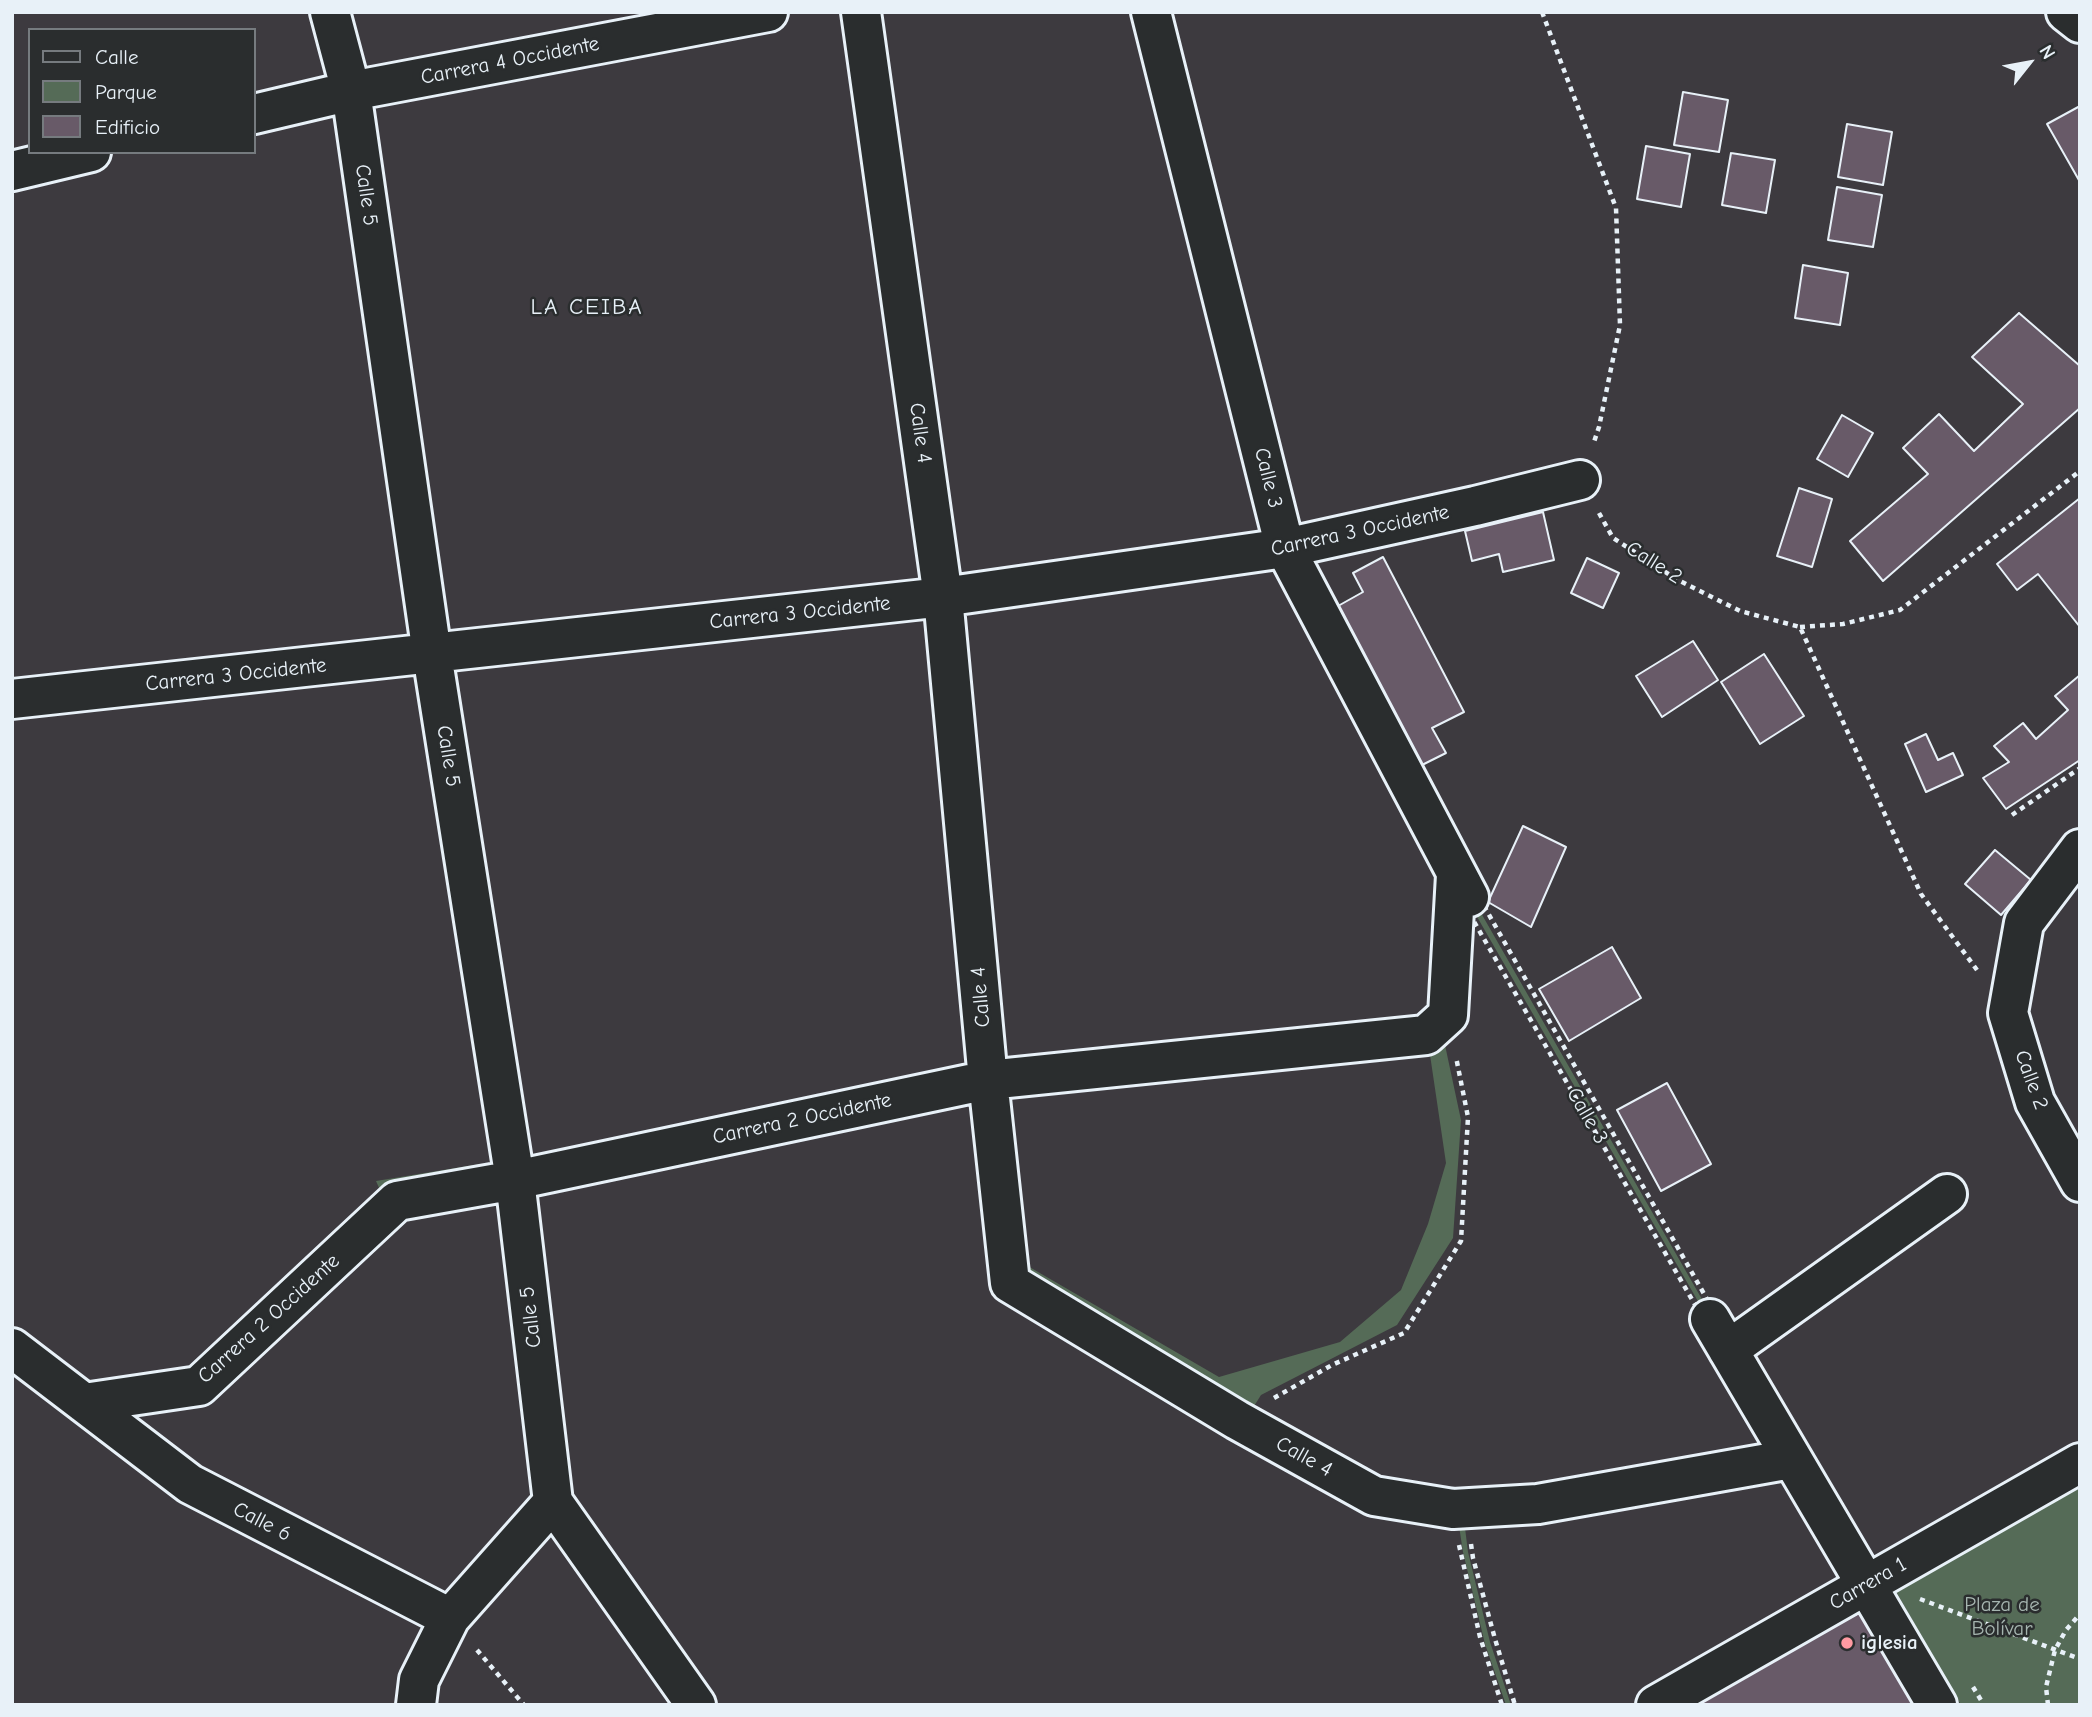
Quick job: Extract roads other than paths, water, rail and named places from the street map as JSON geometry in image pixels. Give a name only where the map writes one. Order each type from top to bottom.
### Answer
[{"type":"street","name":"Calle 5","points":[[330,12],[351,91],[432,654],[516,1180],[553,1502],[696,1705]]},
{"type":"street","name":"Carrera 4 Occidente","points":[[256,114],[351,91],[768,12]]},
{"type":"street","name":"Calle 4","points":[[861,12],[943,597],[988,1080],[1010,1283],[1251,1427],[1374,1496],[1460,1509],[1538,1504],[1791,1459]]},
{"type":"street","name":"Calle 3","points":[[1151,12],[1285,548],[1456,875],[1477,909]]},
{"type":"street","points":[[2066,12],[2080,23]]},
{"type":"street","points":[[12,171],[83,154]]},
{"type":"street","name":"Carrera 3 Occidente","points":[[12,699],[943,597],[1285,548],[1580,480]]},
{"type":"street","name":"Calle 2","points":[[2080,849],[2024,923],[2008,1013],[2035,1102],[2080,1182]]},
{"type":"street","name":"Carrera 2 Occidente","points":[[84,1402],[199,1386],[397,1201],[516,1180],[988,1080],[1426,1035],[1448,1015],[1456,875]]},
{"type":"street","points":[[1937,1705],[1719,1335],[1947,1195]]},
{"type":"street","name":"Calle 6","points":[[12,1348],[190,1484],[450,1618]]},
{"type":"street","name":"Carrera 1","points":[[1656,1705],[2080,1463]]},
{"type":"street","points":[[416,1705],[419,1680],[450,1618],[553,1502]]},
{"type":"place","name":"iglesia","points":[[1847,1643]]},
{"type":"district","name":"LA CEIBA","points":[[587,307]]},
{"type":"park label","name":"Plaza de Bolívar","points":[[2002,1617]]}]
